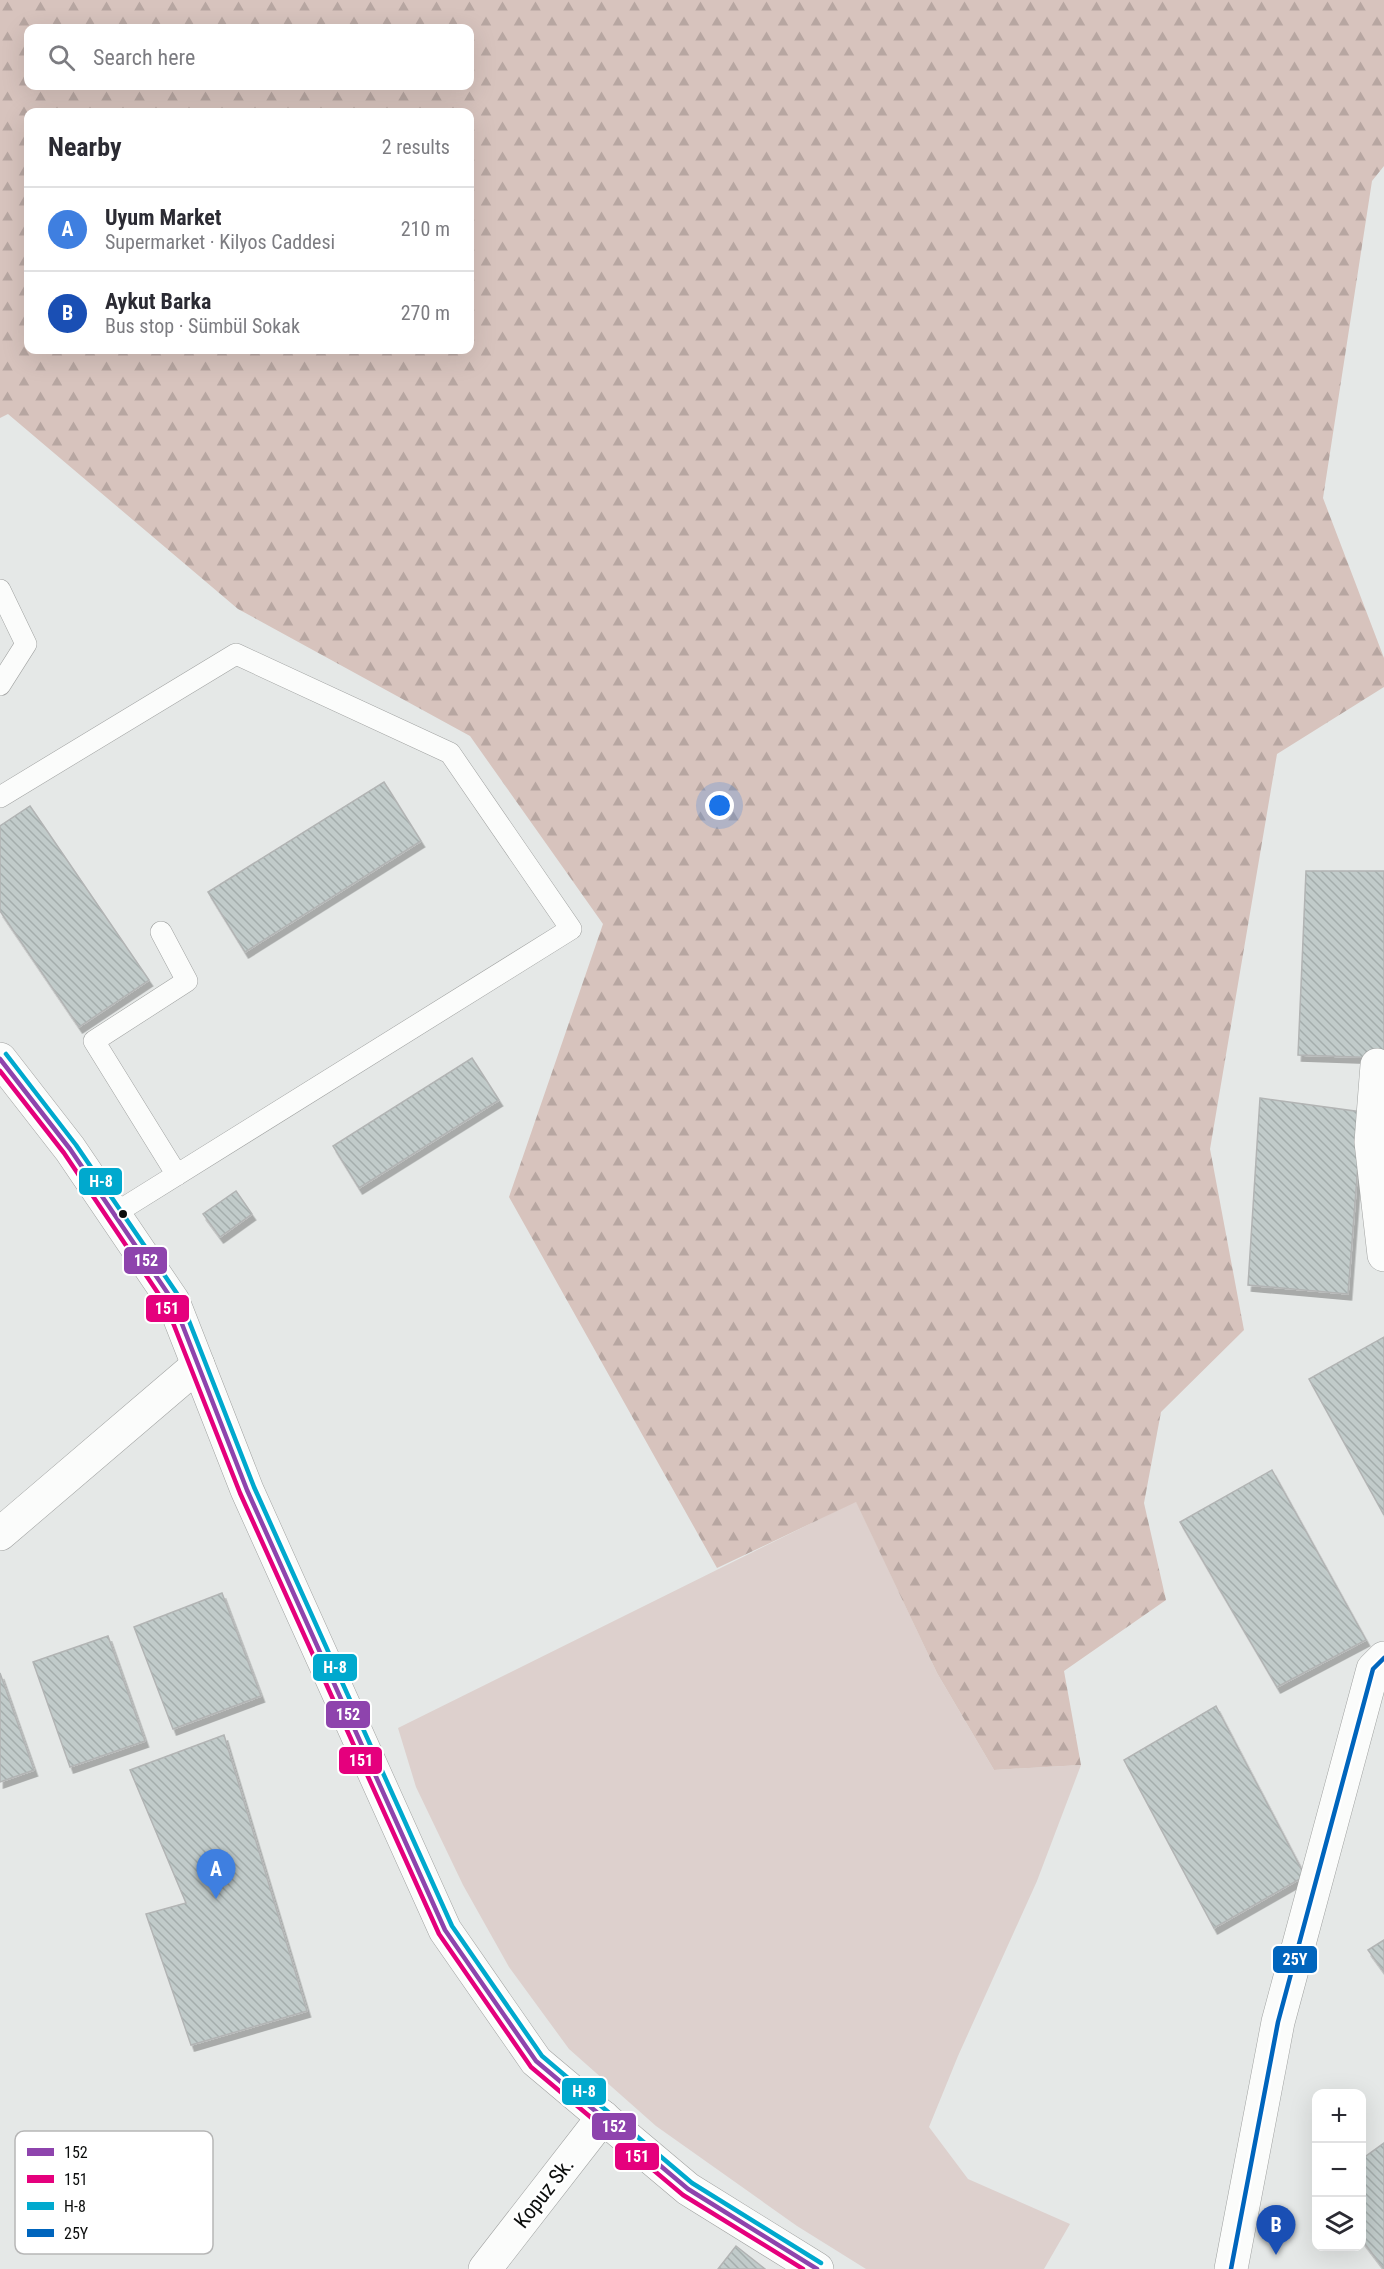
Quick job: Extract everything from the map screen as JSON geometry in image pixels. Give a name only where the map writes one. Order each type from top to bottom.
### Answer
[{"type":"street","points":[[0,1059],[70,1149],[173,1301],[247,1490],[445,1930],[536,2061],[688,2189],[817,2269]]},
{"type":"street","points":[[1377,1065],[1371,1142],[1384,1255]]},
{"type":"street","points":[[0,1534],[198,1365]]},
{"type":"street","points":[[1231,2269],[1278,2022],[1373,1669],[1384,1658]]},
{"type":"street","name":"Kopuz Sk.","points":[[485,2269],[603,2118]]},
{"type":"lane","points":[[0,590],[26,644],[0,685]]},
{"type":"lane","points":[[0,797],[236,654],[450,753],[571,929],[114,1214]]},
{"type":"lane","points":[[161,933],[187,981],[94,1041],[177,1175]]},
{"type":"shaded area","points":[[856,1501],[937,1673],[994,1770],[1081,1765],[1037,1881],[958,2056],[929,2127],[968,2179],[1070,2224],[1044,2269],[866,2269],[797,2226],[656,2126],[569,2049],[509,1967],[463,1885],[416,1787],[398,1728]]},
{"type":"green space","points":[[0,0],[1384,0],[1384,166],[1372,181],[1323,498],[1384,658],[1384,687],[1277,754],[1210,1149],[1244,1330],[1161,1412],[1144,1503],[1166,1600],[1064,1671],[1081,1765],[994,1770],[937,1673],[856,1502],[717,1568],[509,1197],[603,924],[470,736],[238,609],[8,414],[0,418]]},
{"type":"building","points":[[384,782],[421,841],[245,952],[208,892]]},
{"type":"building","points":[[30,806],[149,980],[79,1027],[0,911],[0,826]]},
{"type":"building","points":[[1306,871],[1384,871],[1384,1058],[1298,1055]]},
{"type":"building","points":[[472,1058],[499,1100],[359,1188],[333,1146]]},
{"type":"building","points":[[1260,1098],[1362,1112],[1348,1294],[1248,1285]]},
{"type":"building","points":[[236,1191],[252,1214],[220,1237],[203,1214]]},
{"type":"building","points":[[1384,1337],[1384,1515],[1309,1379]]},
{"type":"building","points":[[1272,1470],[1366,1640],[1277,1687],[1180,1522]]},
{"type":"building","points":[[222,1593],[261,1696],[173,1729],[134,1627]]},
{"type":"building","points":[[108,1636],[145,1741],[70,1767],[33,1662]]},
{"type":"building","points":[[0,1673],[34,1770],[0,1782]]},
{"type":"building","points":[[1216,1706],[1305,1876],[1214,1928],[1124,1760]]},
{"type":"building","points":[[224,1735],[307,2011],[191,2045],[146,1914],[186,1903],[130,1770]]},
{"type":"building","points":[[1384,1940],[1384,1972],[1368,1950]]},
{"type":"building","points":[[1384,2143],[1384,2269],[1366,2245],[1366,2156]]},
{"type":"building","points":[[736,2246],[765,2269],[718,2269]]},
{"type":"transit line","name":"H-8","points":[[6,1054],[76,1145],[180,1298],[254,1487],[452,1926],[542,2056],[692,2183],[821,2263]]},
{"type":"transit line","name":"152","points":[[0,1059],[70,1149],[173,1301],[247,1490],[445,1930],[536,2061],[688,2189],[817,2269]]},
{"type":"transit line","name":"151","points":[[0,1071],[64,1153],[166,1305],[240,1493],[439,1934],[531,2067],[683,2195],[803,2269]]},
{"type":"transit line","name":"25Y","points":[[1231,2269],[1278,2022],[1373,1669],[1384,1658]]},
{"type":"place","name":"Uyum Market","points":[[216,1899]]},
{"type":"place","name":"Aykut Barka","points":[[1276,2255]]}]
